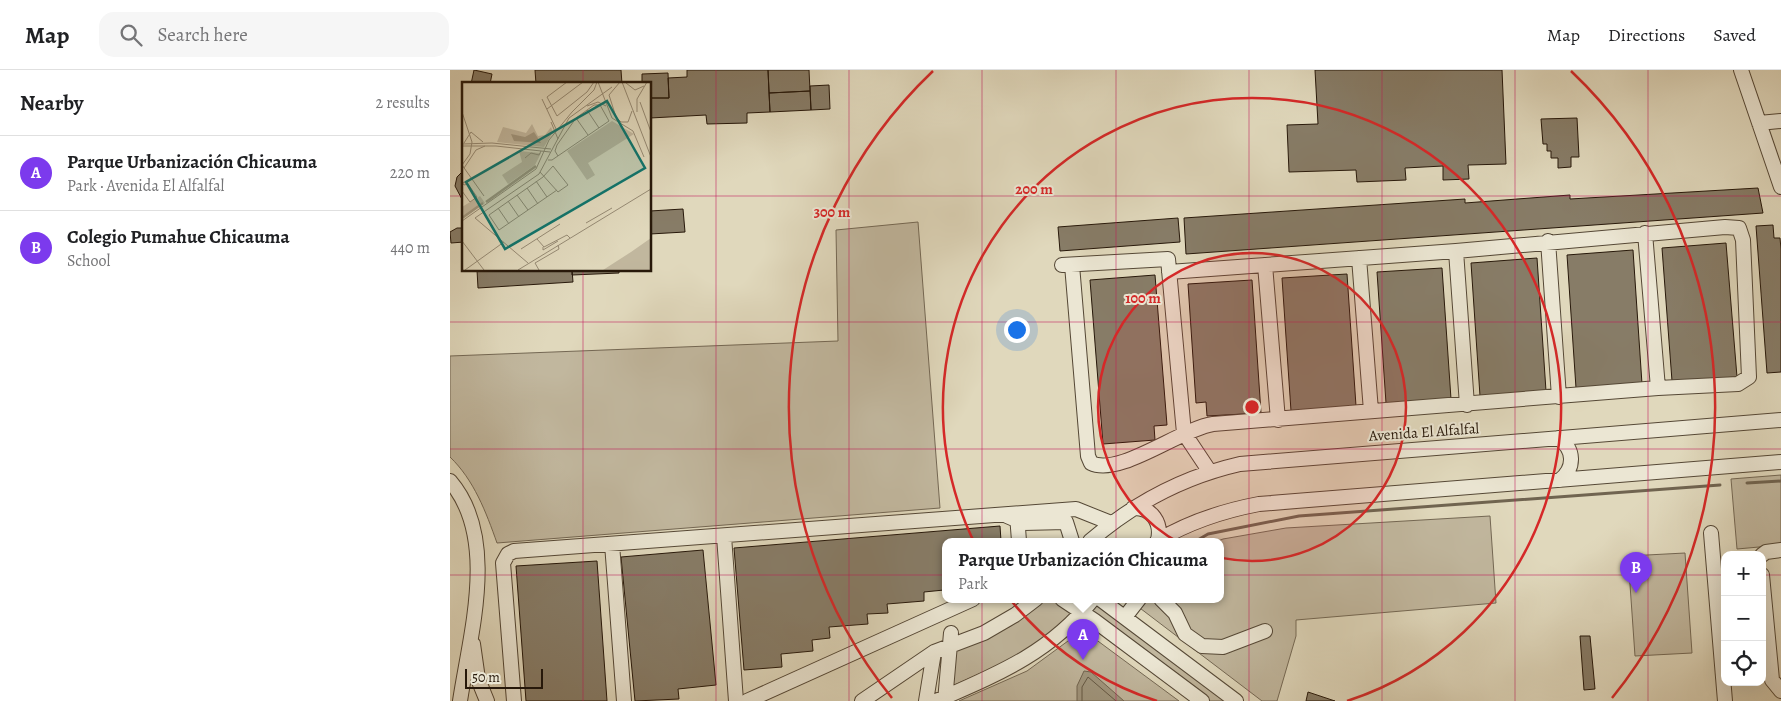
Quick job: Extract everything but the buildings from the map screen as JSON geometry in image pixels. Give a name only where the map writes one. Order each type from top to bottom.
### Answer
[{"type":"street","points":[[1741,70],[1781,186]]},
{"type":"street","points":[[1759,122],[1781,120]]},
{"type":"street","points":[[1169,272],[1456,251],[1548,241],[1725,227],[1739,228],[1743,240],[1749,377],[1738,384],[1658,388],[1467,405],[1213,424],[1184,434],[1118,465],[1097,466],[1091,463],[1067,265],[1168,259],[1169,272],[1184,434],[1210,472]]},
{"type":"street","points":[[1645,233],[1658,388]]},
{"type":"street","points":[[1548,241],[1559,397]]},
{"type":"street","points":[[1456,251],[1467,405]]},
{"type":"street","points":[[1359,258],[1371,411]]},
{"type":"street","points":[[1265,265],[1278,420]]},
{"type":"street","name":"Avenida El Alfalfal","points":[[1094,538],[1133,508],[1180,483],[1210,472],[1251,462],[1781,420]]},
{"type":"street","points":[[1558,438],[1567,446],[1572,457],[1570,468],[1560,480]]},
{"type":"street","points":[[1163,538],[1182,527],[1211,516],[1259,504],[1781,462]]},
{"type":"street","points":[[450,481],[467,507],[478,546],[478,572],[460,701]]},
{"type":"street","points":[[1133,508],[1146,510],[1154,516],[1159,525],[1158,538]]},
{"type":"street","points":[[514,701],[503,560],[514,551],[1013,517],[1076,509],[1111,523]]},
{"type":"street","points":[[1013,517],[1018,538]]},
{"type":"street","points":[[1013,517],[1023,523],[1066,522],[1071,538]]},
{"type":"street","points":[[1711,534],[1725,701]]},
{"type":"street","points":[[724,536],[736,701]]},
{"type":"street","points":[[612,544],[624,701]]},
{"type":"street","points":[[1766,552],[1781,550]]},
{"type":"street","points":[[1764,596],[1772,680],[1781,691]]},
{"type":"street","points":[[747,701],[965,603]]},
{"type":"street","points":[[862,701],[934,652],[949,648],[1004,622],[1030,603]]},
{"type":"street","points":[[1068,603],[1202,701]]},
{"type":"street","points":[[942,700],[1038,652],[1058,636],[1090,603]]},
{"type":"street","points":[[1106,603],[1236,701]]},
{"type":"street","points":[[1126,617],[1136,603]]},
{"type":"street","points":[[1165,603],[1175,613],[1185,634],[1202,646],[1223,647],[1265,631]]},
{"type":"street","points":[[472,619],[476,669],[487,701]]},
{"type":"street","points":[[942,700],[951,633]]},
{"type":"street","points":[[926,701],[934,652]]},
{"type":"street","points":[[1779,701],[1781,697]]},
{"type":"shaded area","points":[[918,222],[940,508],[497,543],[484,508],[473,486],[450,457],[450,356],[838,341],[836,230]]},
{"type":"shaded area","points":[[1781,475],[1781,545],[1737,549],[1731,479]]},
{"type":"shaded area","points":[[1490,516],[1496,603],[1296,620],[1296,636],[1277,701],[1262,701],[1133,603],[1224,603],[1224,539],[1286,528]]},
{"type":"shaded area","points":[[1685,553],[1692,653],[1635,656],[1628,556]]},
{"type":"shaded area","points":[[1039,603],[1095,603],[1230,701],[1208,701],[1087,614],[1063,625],[1030,648],[1002,664],[952,686],[955,651],[1011,626]]},
{"type":"shaded area","points":[[1083,630],[1179,701],[959,701],[1027,671]]},
{"type":"water","points":[[1084,671],[1091,672],[1124,701],[1077,701],[1077,686]]},
{"type":"waterway","points":[[1747,483],[1781,481]]},
{"type":"waterway","points":[[1201,538],[1208,534],[1299,516],[1720,485]]},
{"type":"place","name":"Colegio Pumahue Chicauma","points":[[1636,593]]},
{"type":"place","name":"Parque Urbanización Chicauma","points":[[1083,660]]}]
